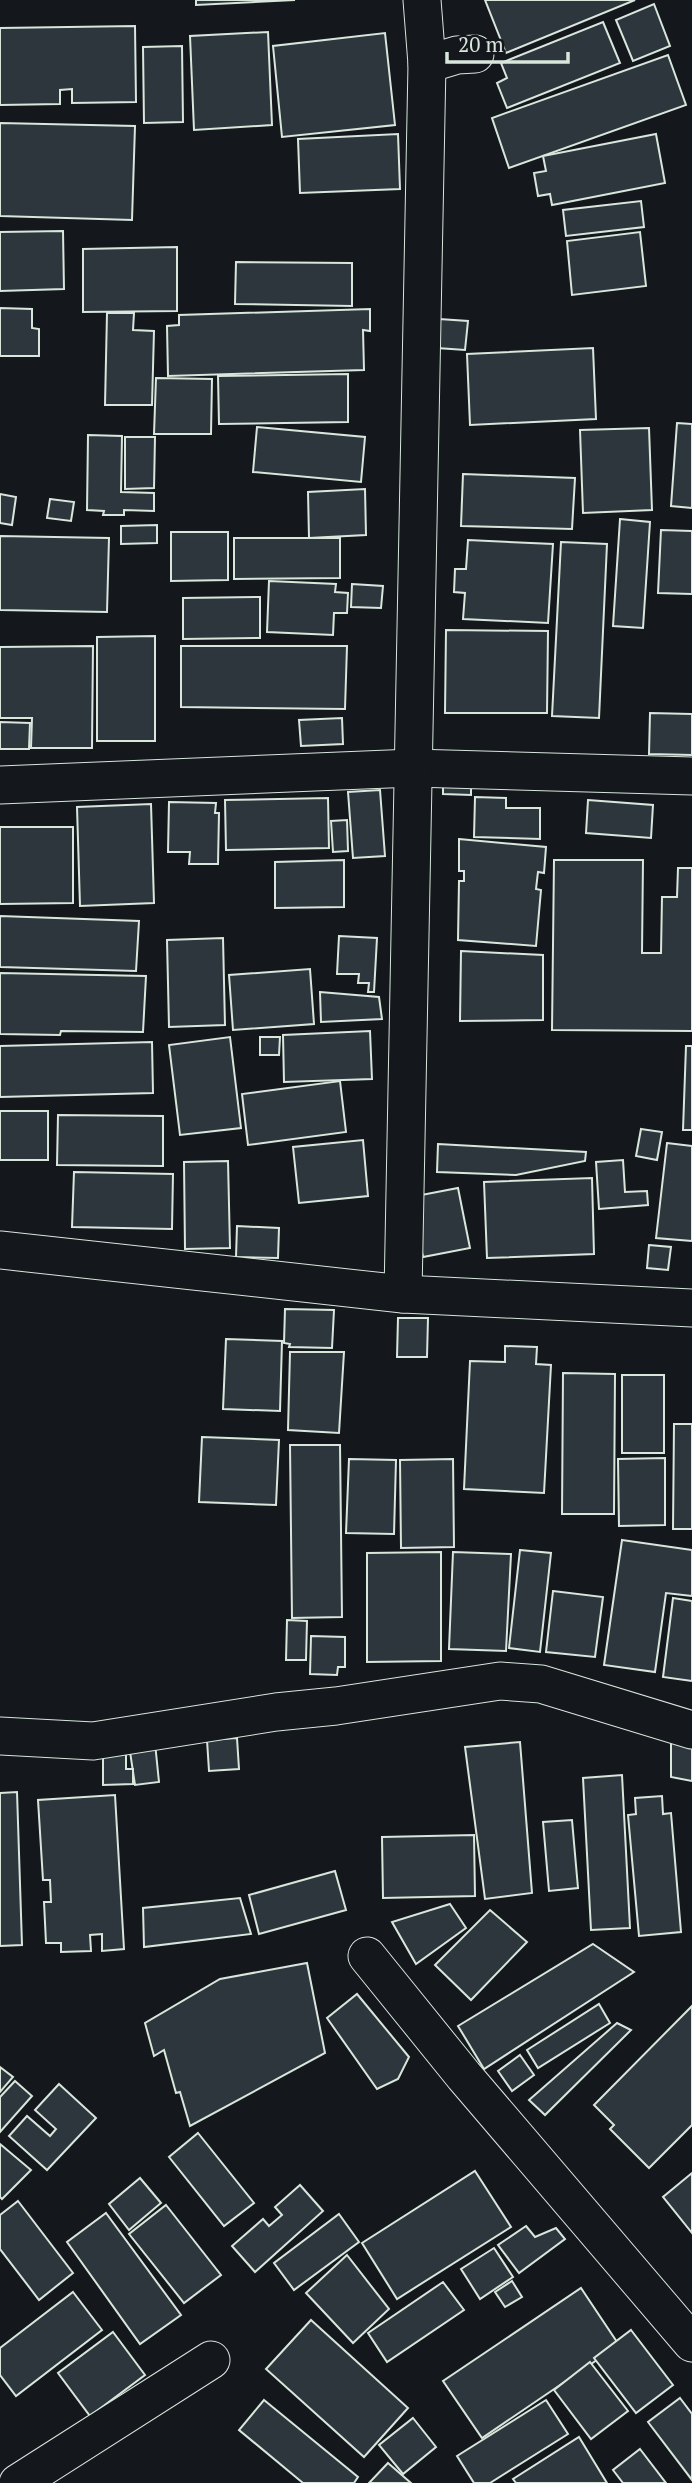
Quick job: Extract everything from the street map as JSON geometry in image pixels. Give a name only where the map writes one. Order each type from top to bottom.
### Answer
[{"type":"street","points":[[403,1294],[427,64],[422,0]]},
{"type":"street","points":[[427,64],[457,55],[475,54]]},
{"type":"street","points":[[0,785],[413,768],[692,776]]},
{"type":"street","points":[[0,1251],[403,1294],[692,1308]]},
{"type":"street","points":[[0,1736],[93,1741],[499,1681],[541,1684],[692,1730]]},
{"type":"street","points":[[367,1956],[464,2076],[692,2343]]},
{"type":"street","points":[[18,2483],[211,2360]]},
{"type":"building","points":[[196,0],[295,0],[196,5]]},
{"type":"building","points":[[485,0],[635,0],[506,53]]},
{"type":"building","points":[[654,4],[670,46],[633,61],[616,20]]},
{"type":"building","points":[[603,22],[620,63],[507,108],[497,83],[507,78],[501,63]]},
{"type":"building","points":[[135,26],[136,102],[72,103],[72,89],[60,90],[60,104],[0,105],[0,28]]},
{"type":"building","points":[[268,32],[272,125],[194,130],[190,36]]},
{"type":"building","points":[[385,33],[395,125],[282,137],[273,46]]},
{"type":"building","points":[[182,46],[183,122],[144,123],[143,47]]},
{"type":"building","points":[[668,55],[686,105],[509,168],[492,118]]},
{"type":"building","points":[[0,123],[135,126],[132,220],[0,216]]},
{"type":"building","points":[[398,134],[400,189],[300,193],[298,139]]},
{"type":"building","points":[[656,134],[665,183],[552,205],[550,194],[538,196],[534,173],[546,171],[543,156]]},
{"type":"building","points":[[641,201],[644,227],[566,236],[563,210]]},
{"type":"building","points":[[63,231],[64,289],[0,291],[0,232]]},
{"type":"building","points":[[640,232],[646,286],[572,295],[567,241]]},
{"type":"building","points":[[177,247],[177,311],[83,312],[83,249]]},
{"type":"building","points":[[236,262],[352,263],[352,306],[235,304]]},
{"type":"building","points":[[0,308],[32,309],[32,328],[39,329],[39,356],[0,356]]},
{"type":"building","points":[[370,309],[370,331],[363,330],[364,370],[168,376],[167,326],[179,325],[179,315]]},
{"type":"building","points":[[107,313],[134,313],[133,330],[154,331],[152,405],[105,405]]},
{"type":"building","points":[[439,319],[468,321],[465,350],[437,348]]},
{"type":"building","points":[[593,348],[596,419],[470,425],[467,354]]},
{"type":"building","points":[[348,374],[348,422],[219,424],[218,376]]},
{"type":"building","points":[[156,378],[212,379],[211,434],[154,434]]},
{"type":"building","points":[[677,423],[692,424],[692,508],[671,506]]},
{"type":"building","points":[[257,427],[365,437],[361,482],[253,472]]},
{"type":"building","points":[[649,428],[652,510],[583,513],[580,430]]},
{"type":"building","points":[[88,435],[122,436],[121,492],[154,493],[154,511],[124,510],[124,515],[103,515],[104,511],[87,510]]},
{"type":"building","points":[[125,437],[155,437],[154,488],[125,489]]},
{"type":"building","points":[[463,474],[575,478],[572,529],[461,526]]},
{"type":"building","points":[[365,489],[366,535],[309,538],[308,492]]},
{"type":"building","points":[[0,494],[16,497],[12,525],[0,523]]},
{"type":"building","points":[[50,499],[74,502],[71,521],[47,518]]},
{"type":"building","points":[[620,519],[650,522],[643,628],[613,626]]},
{"type":"building","points":[[157,525],[157,543],[121,544],[121,526]]},
{"type":"building","points":[[661,530],[692,531],[692,594],[658,593]]},
{"type":"building","points":[[171,532],[228,532],[228,580],[171,581]]},
{"type":"building","points":[[0,536],[109,538],[107,612],[0,610]]},
{"type":"building","points":[[234,538],[340,538],[340,578],[234,579]]},
{"type":"building","points":[[468,540],[553,544],[548,623],[463,619],[465,593],[454,592],[455,569],[466,569]]},
{"type":"building","points":[[561,542],[607,544],[599,718],[552,716]]},
{"type":"building","points":[[269,581],[336,584],[335,592],[348,593],[347,613],[334,613],[333,635],[267,632]]},
{"type":"building","points":[[352,584],[383,586],[381,608],[351,607]]},
{"type":"building","points":[[260,597],[260,638],[183,639],[183,598]]},
{"type":"building","points":[[446,630],[548,631],[547,713],[445,713]]},
{"type":"building","points":[[155,636],[155,741],[97,741],[97,637]]},
{"type":"building","points":[[93,646],[92,748],[31,748],[32,718],[0,718],[0,647]]},
{"type":"building","points":[[181,646],[347,646],[345,709],[181,707]]},
{"type":"building","points":[[650,713],[692,714],[692,755],[649,754]]},
{"type":"building","points":[[342,718],[343,744],[301,746],[299,720]]},
{"type":"building","points":[[0,722],[30,723],[29,749],[0,749]]},
{"type":"building","points":[[443,774],[471,775],[471,795],[443,794]]},
{"type":"building","points":[[380,790],[385,856],[353,858],[348,792]]},
{"type":"building","points":[[475,797],[506,798],[506,808],[540,808],[540,839],[474,837]]},
{"type":"building","points":[[328,798],[329,848],[226,850],[225,800]]},
{"type":"building","points":[[588,800],[653,805],[651,838],[586,833]]},
{"type":"building","points":[[169,802],[216,803],[215,813],[219,813],[218,864],[189,864],[190,852],[168,852]]},
{"type":"building","points":[[151,804],[154,903],[80,906],[77,807]]},
{"type":"building","points":[[347,820],[348,851],[333,852],[331,821]]},
{"type":"building","points":[[0,827],[73,827],[73,903],[0,904]]},
{"type":"building","points":[[459,839],[546,847],[544,873],[538,872],[536,889],[541,890],[536,946],[458,940],[459,881],[464,881],[464,871],[459,871]]},
{"type":"building","points":[[344,860],[344,907],[275,908],[275,862]]},
{"type":"building","points":[[554,860],[643,860],[642,953],[661,953],[662,897],[677,897],[678,868],[692,868],[692,1031],[552,1030]]},
{"type":"building","points":[[0,916],[139,921],[136,971],[0,967]]},
{"type":"building","points":[[339,936],[377,938],[374,992],[368,992],[369,983],[358,983],[359,974],[337,974]]},
{"type":"building","points":[[223,938],[225,1025],[169,1027],[167,940]]},
{"type":"building","points":[[461,951],[543,955],[543,1020],[460,1021]]},
{"type":"building","points":[[310,969],[314,1024],[233,1030],[229,975]]},
{"type":"building","points":[[0,973],[146,976],[143,1032],[61,1031],[60,1035],[0,1034]]},
{"type":"building","points":[[320,992],[379,997],[382,1019],[321,1022]]},
{"type":"building","points":[[370,1031],[372,1079],[284,1082],[283,1035]]},
{"type":"building","points":[[230,1037],[241,1128],[180,1135],[169,1045]]},
{"type":"building","points":[[260,1037],[280,1037],[279,1055],[260,1055]]},
{"type":"building","points":[[152,1042],[153,1093],[0,1097],[0,1046]]},
{"type":"building","points":[[686,1046],[692,1046],[692,1130],[683,1130]]},
{"type":"building","points":[[340,1081],[346,1132],[248,1145],[242,1094]]},
{"type":"building","points":[[0,1111],[48,1111],[48,1160],[0,1160]]},
{"type":"building","points":[[58,1115],[163,1116],[163,1166],[57,1165]]},
{"type":"building","points":[[641,1129],[662,1132],[657,1160],[636,1156]]},
{"type":"building","points":[[363,1140],[368,1196],[299,1203],[293,1147]]},
{"type":"building","points":[[667,1143],[692,1146],[692,1241],[656,1238]]},
{"type":"building","points":[[438,1144],[586,1152],[585,1161],[516,1175],[437,1172]]},
{"type":"building","points":[[623,1160],[625,1192],[647,1191],[648,1205],[599,1209],[596,1162]]},
{"type":"building","points":[[228,1161],[230,1248],[185,1249],[184,1162]]},
{"type":"building","points":[[74,1172],[173,1174],[172,1229],[72,1227]]},
{"type":"building","points":[[592,1178],[594,1254],[487,1258],[484,1182]]},
{"type":"building","points":[[458,1188],[470,1248],[423,1257],[411,1197]]},
{"type":"building","points":[[237,1226],[279,1228],[278,1258],[236,1257]]},
{"type":"building","points":[[649,1245],[671,1247],[668,1270],[647,1268]]},
{"type":"building","points":[[285,1309],[334,1310],[332,1348],[289,1347],[290,1344],[284,1343]]},
{"type":"building","points":[[398,1318],[428,1318],[427,1357],[397,1357]]},
{"type":"building","points":[[226,1339],[282,1341],[280,1411],[223,1409]]},
{"type":"building","points":[[505,1346],[537,1347],[536,1364],[551,1365],[544,1493],[464,1489],[470,1361],[505,1362]]},
{"type":"building","points":[[290,1352],[344,1352],[339,1433],[288,1430]]},
{"type":"building","points":[[563,1373],[615,1374],[614,1514],[562,1514]]},
{"type":"building","points":[[622,1375],[664,1375],[664,1453],[622,1453]]},
{"type":"building","points":[[674,1424],[692,1424],[692,1529],[673,1529]]},
{"type":"building","points":[[202,1437],[279,1440],[276,1505],[199,1502]]},
{"type":"building","points":[[290,1445],[340,1445],[342,1617],[292,1618]]},
{"type":"building","points":[[665,1458],[665,1525],[619,1526],[618,1459]]},
{"type":"building","points":[[349,1459],[396,1460],[394,1534],[346,1533]]},
{"type":"building","points":[[453,1459],[454,1547],[401,1548],[400,1460]]},
{"type":"building","points":[[622,1540],[692,1550],[692,1596],[666,1593],[655,1672],[604,1665]]},
{"type":"building","points":[[520,1550],[551,1553],[540,1652],[509,1648]]},
{"type":"building","points":[[441,1552],[441,1661],[367,1662],[367,1553]]},
{"type":"building","points":[[453,1552],[511,1554],[506,1651],[449,1649]]},
{"type":"building","points":[[553,1591],[603,1597],[595,1657],[546,1652]]},
{"type":"building","points":[[673,1598],[692,1601],[692,1681],[663,1677]]},
{"type":"building","points":[[287,1620],[307,1621],[306,1660],[286,1660]]},
{"type":"building","points":[[311,1636],[345,1637],[345,1667],[338,1667],[337,1675],[310,1674]]},
{"type":"building","points":[[237,1738],[239,1769],[209,1771],[207,1740]]},
{"type":"building","points":[[520,1742],[532,1893],[485,1899],[465,1747]]},
{"type":"building","points":[[671,1742],[692,1747],[692,1781],[671,1777]]},
{"type":"building","points":[[155,1743],[159,1782],[135,1785],[129,1745]]},
{"type":"building","points":[[103,1751],[126,1751],[126,1769],[133,1769],[133,1784],[103,1785]]},
{"type":"building","points":[[622,1775],[630,1928],[591,1930],[583,1778]]},
{"type":"building","points":[[17,1792],[22,1945],[0,1946],[0,1793]]},
{"type":"building","points":[[115,1795],[124,1949],[102,1951],[102,1934],[90,1935],[91,1951],[61,1952],[61,1943],[46,1943],[44,1902],[51,1902],[50,1880],[43,1880],[38,1800]]},
{"type":"building","points":[[662,1796],[663,1814],[671,1813],[681,1932],[639,1936],[628,1815],[636,1814],[635,1798]]},
{"type":"building","points":[[572,1820],[578,1888],[549,1891],[543,1822]]},
{"type":"building","points":[[474,1835],[475,1896],[383,1898],[382,1837]]},
{"type":"building","points":[[335,1871],[346,1910],[259,1934],[249,1895]]},
{"type":"building","points":[[240,1898],[251,1934],[144,1947],[143,1908]]},
{"type":"building","points":[[450,1904],[466,1928],[416,1964],[392,1922]]},
{"type":"building","points":[[490,1910],[527,1942],[471,2000],[435,1965]]},
{"type":"building","points":[[593,1944],[634,1972],[484,2069],[458,2026]]},
{"type":"building","points":[[307,1963],[325,2053],[190,2126],[180,2092],[176,2093],[164,2050],[154,2056],[145,2023],[220,1979]]},
{"type":"building","points":[[357,1994],[409,2057],[398,2079],[377,2089],[327,2018]]},
{"type":"building","points":[[599,2004],[610,2023],[538,2068],[527,2050]]},
{"type":"building","points":[[692,2006],[692,2125],[649,2168],[610,2129],[614,2125],[594,2105]]},
{"type":"building","points":[[617,2023],[631,2030],[545,2115],[529,2100]]},
{"type":"building","points":[[520,2055],[534,2075],[512,2091],[498,2071]]},
{"type":"building","points":[[0,2067],[13,2077],[0,2092]]},
{"type":"building","points":[[15,2081],[32,2096],[0,2132],[0,2097]]},
{"type":"building","points":[[59,2084],[96,2118],[47,2170],[9,2136],[27,2116],[50,2136],[56,2129],[35,2110]]},
{"type":"building","points":[[198,2133],[254,2203],[224,2226],[169,2157]]},
{"type":"building","points":[[0,2144],[31,2170],[2,2199],[0,2197]]},
{"type":"building","points":[[475,2171],[511,2227],[397,2299],[362,2243]]},
{"type":"building","points":[[692,2173],[692,2233],[663,2197]]},
{"type":"building","points":[[140,2178],[161,2203],[129,2230],[109,2204]]},
{"type":"building","points":[[300,2185],[323,2211],[255,2272],[232,2246],[263,2219],[269,2226],[282,2215],[275,2207]]},
{"type":"building","points":[[18,2201],[73,2273],[39,2300],[0,2249],[0,2215]]},
{"type":"building","points":[[166,2205],[221,2275],[184,2303],[129,2234]]},
{"type":"building","points":[[106,2213],[181,2315],[140,2344],[67,2242]]},
{"type":"building","points":[[339,2214],[359,2242],[294,2290],[274,2263]]},
{"type":"building","points":[[526,2226],[535,2237],[556,2228],[565,2239],[519,2273],[498,2245]]},
{"type":"building","points":[[494,2248],[513,2277],[480,2299],[461,2269]]},
{"type":"building","points":[[347,2255],[389,2309],[353,2343],[306,2293]]},
{"type":"building","points":[[512,2281],[522,2297],[505,2307],[495,2292]]},
{"type":"building","points":[[443,2282],[464,2310],[387,2362],[368,2333]]},
{"type":"building","points":[[581,2288],[619,2345],[482,2438],[443,2381]]},
{"type":"building","points":[[73,2292],[102,2330],[16,2396],[0,2375],[0,2348]]},
{"type":"building","points":[[311,2320],[408,2408],[364,2457],[266,2369]]},
{"type":"building","points":[[631,2330],[673,2385],[636,2413],[594,2358]]},
{"type":"building","points":[[113,2332],[145,2375],[90,2416],[58,2373]]},
{"type":"building","points":[[590,2362],[628,2411],[591,2439],[554,2390]]},
{"type":"building","points":[[680,2398],[692,2414],[692,2480],[648,2422]]},
{"type":"building","points":[[264,2400],[358,2477],[354,2483],[303,2483],[239,2430]]},
{"type":"building","points":[[546,2400],[568,2434],[490,2483],[474,2483],[457,2456]]},
{"type":"building","points":[[413,2418],[436,2447],[403,2474],[379,2445]]},
{"type":"building","points":[[579,2437],[607,2483],[516,2483],[513,2479]]},
{"type":"building","points":[[640,2449],[666,2483],[623,2483],[613,2470]]},
{"type":"building","points":[[388,2463],[411,2483],[369,2483]]}]
